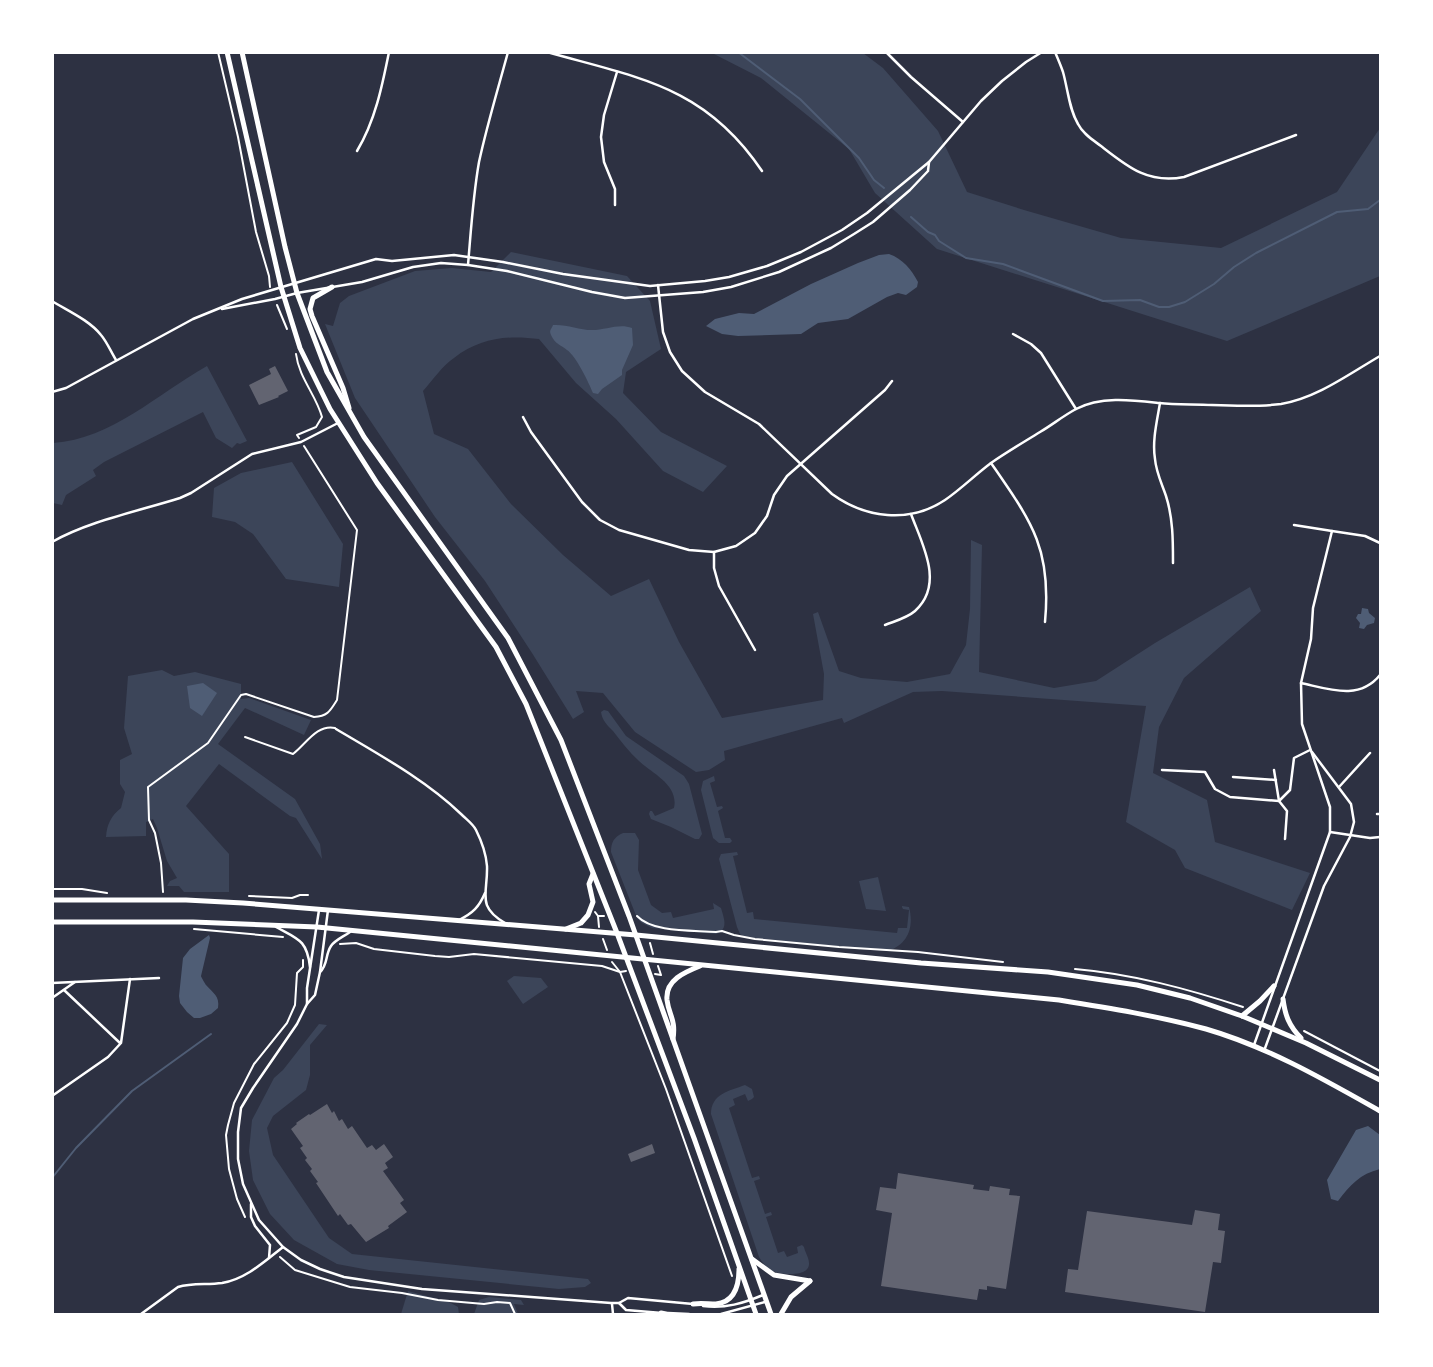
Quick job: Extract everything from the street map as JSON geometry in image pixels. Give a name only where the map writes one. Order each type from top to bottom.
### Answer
[{"type":"highway","points":[[227,52],[281,287],[300,348],[330,409],[377,484],[496,647],[526,704],[617,933],[756,1314]]},
{"type":"highway","points":[[242,52],[297,293],[327,372],[364,436],[508,638],[562,740],[636,935],[771,1314]]},
{"type":"highway","points":[[332,287],[313,298],[310,309],[349,403],[349,411]]},
{"type":"highway","points":[[565,929],[581,923],[588,915],[593,902],[589,884],[593,874]]},
{"type":"highway","points":[[52,900],[186,900],[319,909],[1048,972],[1137,985],[1190,998],[1272,1028],[1381,1080]]},
{"type":"highway","points":[[52,922],[194,922],[317,927],[1059,1000],[1140,1013],[1207,1030],[1299,1066],[1381,1111]]},
{"type":"highway","points":[[673,1042],[675,1026],[667,999],[669,987],[681,974],[702,965]]},
{"type":"highway","points":[[1242,1016],[1274,986]]},
{"type":"highway","points":[[1283,999],[1289,1024],[1306,1043]]},
{"type":"highway","points":[[750,1258],[774,1275],[810,1281],[791,1297],[781,1314]]},
{"type":"highway","points":[[693,1304],[719,1303],[727,1299],[737,1288],[739,1266]]},
{"type":"street","points":[[357,151],[379,101],[389,52]]},
{"type":"street","points":[[468,265],[479,163],[509,52]]},
{"type":"street","points":[[547,52],[663,86],[701,106],[733,134],[762,171]]},
{"type":"street","points":[[886,52],[962,122]]},
{"type":"street","points":[[52,393],[193,319],[242,299],[376,259],[392,261],[454,255],[621,283],[658,285],[729,277],[767,266],[801,252],[867,213],[929,162],[962,122],[1002,81],[1042,52]]},
{"type":"street","points":[[1055,52],[1079,128],[1144,175],[1164,179],[1184,177],[1296,135]]},
{"type":"street","points":[[615,205],[615,189],[604,162],[601,137],[604,115],[617,72]]},
{"type":"street","points":[[214,311],[362,282],[413,267],[441,263],[507,271],[625,298],[731,287],[779,272],[831,247],[873,222],[928,171],[929,162]]},
{"type":"street","points":[[658,285],[663,332],[670,352],[682,371],[705,392],[759,424],[832,494],[853,507],[882,515],[911,514],[928,509],[944,500],[991,463],[1076,409],[1097,402],[1139,400],[1263,406],[1297,400],[1321,390],[1381,356]]},
{"type":"street","points":[[52,300],[99,332],[116,360]]},
{"type":"street","points":[[1013,334],[1041,353],[1076,409]]},
{"type":"street","points":[[523,417],[582,502],[600,520],[620,530],[689,550],[714,552],[736,546],[755,533],[767,516],[779,485],[892,381]]},
{"type":"street","points":[[1160,403],[1154,457],[1171,517],[1173,563]]},
{"type":"street","points":[[52,542],[66,534],[191,493],[252,454],[301,442],[339,423]]},
{"type":"street","points":[[991,463],[1023,510],[1038,541],[1046,579],[1045,622]]},
{"type":"street","points":[[885,625],[915,611],[930,587],[929,564],[911,514]]},
{"type":"street","points":[[1294,525],[1365,536],[1381,543]]},
{"type":"street","points":[[1253,1047],[1330,832],[1330,807],[1303,724],[1301,683],[1311,639],[1312,608],[1332,531]]},
{"type":"street","points":[[714,552],[714,568],[719,586],[755,650]]},
{"type":"street","points":[[1301,683],[1350,693],[1374,683],[1381,675]]},
{"type":"street","points":[[336,729],[387,759],[449,802],[474,827],[485,850],[487,906],[491,913],[508,925]]},
{"type":"street","points":[[1264,1051],[1324,886],[1343,851],[1354,822],[1351,804],[1310,750]]},
{"type":"street","points":[[1162,770],[1205,772],[1215,789],[1230,797],[1279,801],[1290,790],[1294,758],[1310,750]]},
{"type":"street","points":[[1339,787],[1370,753]]},
{"type":"street","points":[[1273,770],[1279,801],[1287,811],[1286,839]]},
{"type":"street","points":[[1233,777],[1276,780]]},
{"type":"street","points":[[1330,832],[1381,837]]},
{"type":"street","points":[[457,920],[474,911],[485,893]]},
{"type":"street","points":[[319,909],[306,1004],[297,1024],[241,1108],[238,1132],[238,1159],[243,1184],[259,1220],[284,1247],[301,1260],[320,1269],[360,1280],[422,1289],[611,1303],[619,1303],[628,1298],[717,1307],[752,1302]]},
{"type":"street","points":[[306,1004],[314,996],[320,972],[328,910]]},
{"type":"street","points":[[273,926],[304,944],[309,955],[310,971]]},
{"type":"street","points":[[320,972],[326,968],[327,955],[334,943],[351,931]]},
{"type":"street","points":[[52,983],[159,978]]},
{"type":"street","points":[[52,1096],[108,1057],[121,1043],[130,979]]},
{"type":"street","points":[[52,998],[75,982]]},
{"type":"street","points":[[64,990],[121,1043]]},
{"type":"street","points":[[251,1201],[251,1217],[270,1245],[269,1258]]},
{"type":"street","points":[[141,1314],[178,1287],[233,1280],[253,1270],[284,1247]]},
{"type":"street","points":[[721,1314],[765,1298]]},
{"type":"street","points":[[611,1303],[613,1314]]},
{"type":"street","points":[[619,1303],[626,1310],[689,1314]]},
{"type":"lane","points":[[245,737],[293,754],[319,730],[328,727],[336,729]]},
{"type":"path","points":[[218,52],[271,290]]},
{"type":"path","points":[[275,299],[290,337]]},
{"type":"path","points":[[163,894],[161,863],[155,832],[149,820],[148,787],[208,743],[241,695],[246,694],[314,717],[323,716],[330,711],[337,700],[357,530],[297,435],[316,427],[322,417],[298,368],[295,350]]},
{"type":"path","points":[[52,889],[82,889],[115,895]]},
{"type":"path","points":[[303,895],[305,908]]},
{"type":"path","points":[[192,929],[285,937]]},
{"type":"path","points":[[341,944],[356,943],[374,949],[435,956],[474,954],[602,966],[620,972],[666,1090],[732,1276]]},
{"type":"path","points":[[246,1217],[237,1199],[229,1169],[226,1135],[228,1125],[234,1103],[254,1064],[287,1023],[295,1005],[297,973],[303,967],[303,956]]},
{"type":"path","points":[[1301,1029],[1381,1070]]},
{"type":"path","points":[[275,1253],[295,1270],[350,1287],[438,1300],[510,1303],[515,1314]]},
{"type":"shaded area","points":[[712,53],[863,53],[883,68],[938,131],[967,192],[1121,238],[1221,248],[1337,192],[1380,128],[1380,276],[1227,341],[937,249],[875,193],[849,149],[761,78]]},
{"type":"shaded area","points":[[511,252],[627,276],[650,301],[661,349],[626,372],[623,393],[661,432],[727,466],[703,492],[663,471],[616,419],[576,383],[539,339],[516,337],[484,342],[464,351],[446,365],[423,391],[434,434],[468,449],[511,504],[563,555],[611,596],[649,579],[679,642],[722,718],[823,700],[824,674],[813,614],[818,612],[839,671],[861,678],[907,682],[950,674],[966,645],[970,609],[971,540],[982,545],[979,672],[1054,688],[1096,681],[1250,587],[1261,611],[1184,678],[1159,727],[1153,773],[1207,800],[1215,842],[1310,873],[1292,910],[1185,868],[1175,850],[1126,822],[1146,706],[942,691],[913,692],[844,723],[842,718],[724,751],[725,760],[709,770],[696,772],[635,732],[603,693],[576,691],[584,712],[573,719],[485,581],[435,517],[355,398],[325,324],[333,326],[340,303],[349,296],[415,271],[452,268],[491,272]]},
{"type":"shaded area","points":[[889,254],[909,269],[918,282],[917,287],[906,295],[898,293],[887,297],[848,319],[818,323],[801,334],[738,336],[722,334],[706,326],[715,319],[739,313],[754,314],[858,263]]},
{"type":"shaded area","points":[[553,325],[592,330],[617,326],[632,328],[633,345],[622,375],[598,394],[593,393],[571,353],[553,338],[550,332]]},
{"type":"shaded area","points":[[207,366],[247,441],[237,443],[232,448],[216,438],[203,412],[104,462],[93,470],[96,476],[66,495],[62,505],[53,503],[53,443],[75,440],[114,424]]},
{"type":"shaded area","points":[[292,462],[343,544],[339,587],[286,579],[253,534],[235,522],[212,517],[214,488],[241,473]]},
{"type":"shaded area","points":[[1362,608],[1368,609],[1375,618],[1374,623],[1364,629],[1359,628],[1360,623],[1356,618],[1361,614]]},
{"type":"shaded area","points":[[162,670],[174,676],[195,672],[241,684],[241,699],[249,698],[311,720],[304,735],[245,708],[218,744],[295,799],[320,844],[322,859],[296,818],[219,764],[186,806],[229,854],[229,892],[184,892],[179,886],[167,886],[177,878],[167,861],[153,819],[146,822],[146,836],[106,837],[112,817],[121,808],[125,792],[120,784],[120,760],[132,754],[124,728],[128,676]]},
{"type":"shaded area","points":[[203,683],[217,693],[202,716],[190,708],[187,686]]},
{"type":"shaded area","points":[[608,711],[626,736],[684,776],[689,784],[702,834],[699,839],[651,819],[650,811],[655,816],[674,808],[673,793],[664,781],[632,754],[607,724],[601,712]]},
{"type":"shaded area","points":[[714,776],[715,781],[710,783],[717,807],[723,808],[718,811],[725,838],[730,838],[730,843],[719,843],[713,838],[701,790],[703,781]]},
{"type":"shaded area","points":[[623,833],[635,833],[639,840],[638,870],[651,905],[662,913],[671,912],[673,918],[714,909],[713,903],[721,908],[725,923],[723,929],[716,934],[652,928],[642,923],[637,918],[611,852],[614,840]]},
{"type":"shaded area","points":[[737,852],[738,855],[733,856],[747,913],[753,912],[754,919],[897,933],[898,928],[907,928],[909,910],[903,909],[902,906],[909,907],[911,921],[908,934],[901,944],[888,951],[744,937],[737,927],[719,859],[721,854]]},
{"type":"shaded area","points":[[878,877],[886,911],[866,909],[859,881]]},
{"type":"shaded area","points":[[209,935],[201,976],[217,998],[218,1008],[211,1014],[194,1018],[180,1003],[183,958],[190,949]]},
{"type":"shaded area","points":[[514,976],[541,978],[548,987],[523,1004],[507,981]]},
{"type":"shaded area","points":[[319,1024],[327,1025],[310,1045],[310,1075],[306,1090],[273,1116],[267,1128],[273,1155],[329,1238],[352,1254],[588,1279],[591,1283],[585,1287],[559,1289],[369,1270],[337,1264],[294,1240],[270,1214],[253,1180],[249,1151],[252,1120],[274,1078]]},
{"type":"shaded area","points":[[745,1085],[752,1089],[754,1097],[748,1101],[745,1094],[733,1099],[735,1105],[729,1108],[752,1178],[759,1176],[760,1179],[754,1181],[765,1214],[771,1212],[772,1215],[766,1217],[778,1253],[784,1251],[787,1257],[798,1253],[797,1247],[804,1247],[809,1263],[805,1271],[799,1273],[774,1272],[759,1257],[711,1114],[718,1098]]},
{"type":"shaded area","points":[[1368,1126],[1380,1135],[1380,1169],[1356,1181],[1338,1201],[1331,1199],[1327,1180],[1356,1130]]},
{"type":"shaded area","points":[[408,1291],[449,1302],[458,1307],[459,1314],[401,1314]]},
{"type":"shaded area","points":[[489,1297],[521,1300],[524,1305],[514,1304],[518,1314],[474,1314],[479,1300]]},
{"type":"building","points":[[275,366],[288,391],[259,405],[249,385],[271,374],[269,369]]},
{"type":"building","points":[[327,1104],[348,1129],[352,1126],[367,1148],[372,1145],[376,1150],[384,1144],[393,1157],[385,1163],[388,1168],[383,1171],[404,1200],[400,1203],[407,1212],[388,1226],[389,1228],[366,1242],[351,1224],[348,1225],[340,1214],[338,1216],[316,1183],[318,1182],[300,1148],[303,1146],[291,1129]]},
{"type":"building","points":[[652,1144],[655,1153],[631,1162],[628,1154]]},
{"type":"building","points":[[898,1173],[974,1185],[973,1189],[989,1191],[990,1186],[1010,1189],[1009,1195],[1020,1196],[1006,1289],[987,1286],[987,1290],[979,1289],[977,1300],[881,1286],[892,1213],[876,1210],[880,1187],[896,1189]]},
{"type":"building","points":[[1195,1210],[1220,1214],[1218,1230],[1225,1231],[1221,1263],[1213,1262],[1205,1312],[1065,1292],[1068,1269],[1078,1270],[1087,1211],[1192,1225]]},
{"type":"waterway","points":[[738,52],[800,99],[859,158],[874,180],[884,188]]},
{"type":"waterway","points":[[911,217],[939,241],[966,258],[1003,264],[1103,301],[1140,300],[1159,307],[1169,307],[1185,302],[1256,253],[1337,212],[1368,209],[1380,200]]},
{"type":"waterway","points":[[52,1178],[76,1148],[132,1091],[211,1034]]}]
